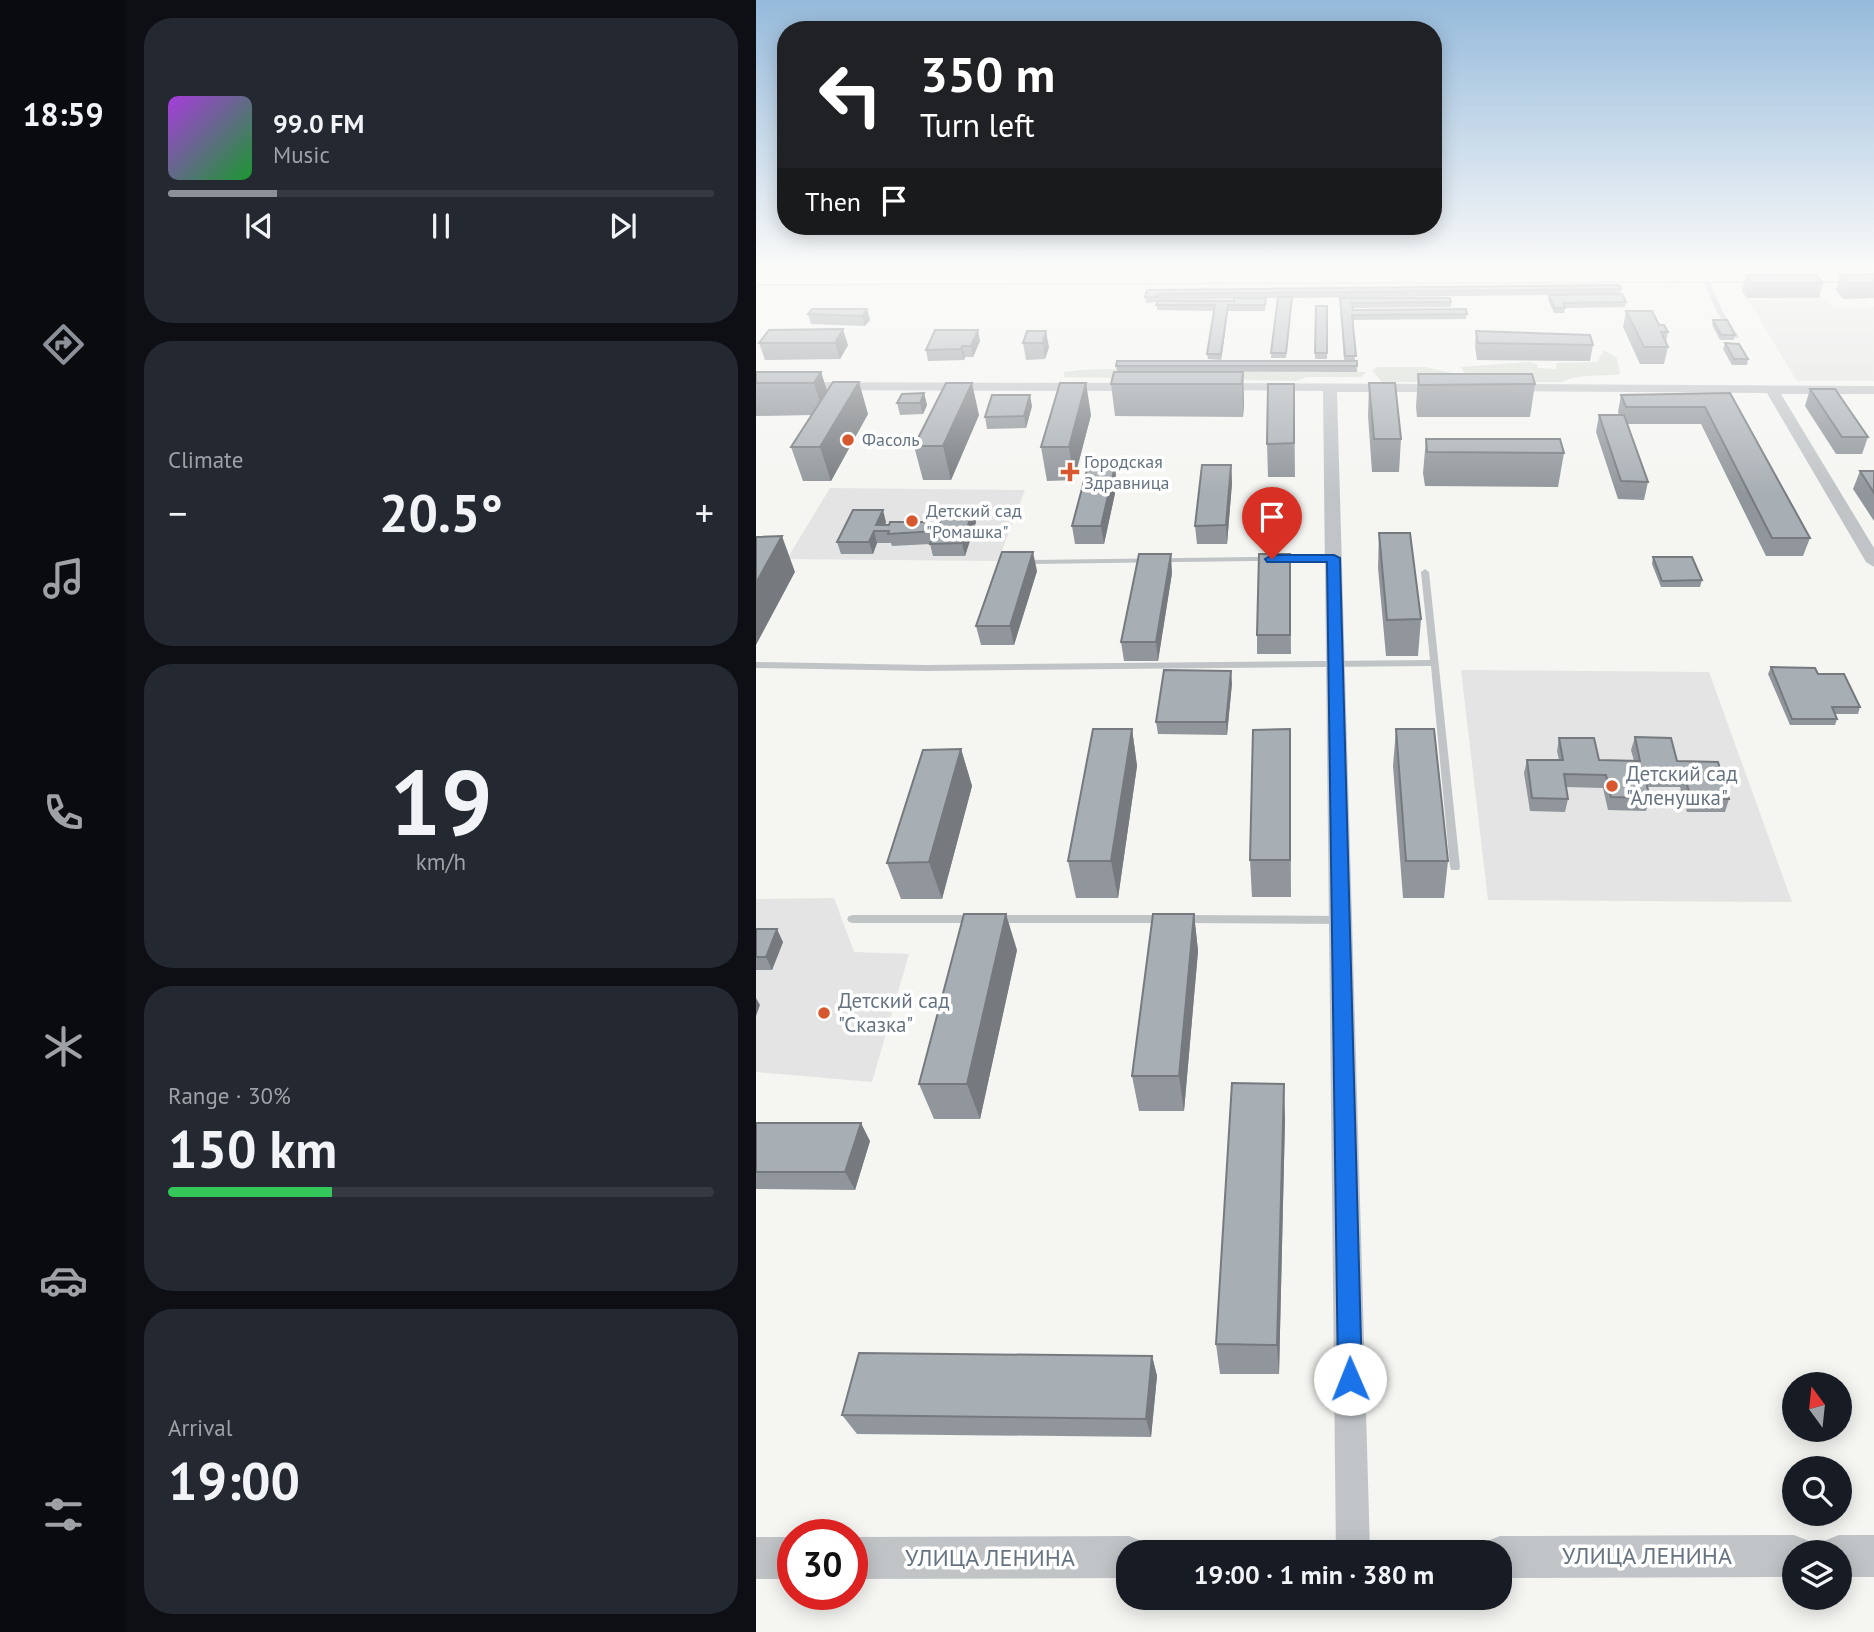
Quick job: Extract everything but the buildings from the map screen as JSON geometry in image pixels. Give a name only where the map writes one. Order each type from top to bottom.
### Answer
[{"type":"street","points":[[756,386],[1153,387]]},
{"type":"street","points":[[1207,387],[1455,388]]},
{"type":"street","points":[[1330,387],[1353,1540]]},
{"type":"street","points":[[1496,388],[1874,390]]},
{"type":"street","points":[[1772,390],[1874,562]]},
{"type":"street","name":"УЛИЦА ЛЕНИНА","points":[[1512,1557],[1782,1556]]},
{"type":"street","points":[[1852,1556],[1874,1556]]},
{"type":"street","name":"УЛИЦА ЛЕНИНА","points":[[868,1558],[1116,1557]]},
{"type":"street","points":[[756,1558],[777,1558]]},
{"type":"lane","points":[[1033,562],[1334,558]]},
{"type":"lane","points":[[1425,572],[1455,867]]},
{"type":"lane","points":[[756,665],[926,667],[1435,663]]},
{"type":"lane","points":[[853,919],[1341,920]]},
{"type":"shaded area","points":[[1774,342],[1874,342],[1874,381],[1797,381]]},
{"type":"shaded area","points":[[1604,350],[1617,358],[1620,374],[1583,376],[1562,382],[1478,382],[1465,374],[1461,367],[1530,362],[1538,365],[1537,368],[1557,369],[1556,363],[1597,362]]},
{"type":"shaded area","points":[[1378,367],[1425,367],[1456,374],[1458,378],[1447,382],[1382,382],[1372,370]]},
{"type":"shaded area","points":[[1064,372],[1366,372],[1361,377],[1307,377],[1296,381],[1064,377]]},
{"type":"shaded area","name":"Детский сад \"Ромашка\"","points":[[830,488],[1025,490],[998,561],[787,559]]},
{"type":"shaded area","name":"Детский сад \"Аленушка\"","points":[[1461,670],[1709,672],[1792,902],[1488,900]]},
{"type":"shaded area","name":"Детский сад \"Сказка\"","points":[[834,898],[854,952],[909,954],[872,1082],[756,1072],[756,899]]},
{"type":"place","name":"Фасоль","points":[[848,440]]},
{"type":"place","name":"Городская Здравница","points":[[1070,472]]},
{"type":"place","name":"Детский сад \"Ромашка\"","points":[[912,521]]},
{"type":"place","name":"Детский сад \"Аленушка\"","points":[[1612,786]]},
{"type":"place","name":"Детский сад \"Сказка\"","points":[[824,1013]]},
{"type":"route","points":[[1272,559],[1334,558],[1350,1379]]}]
